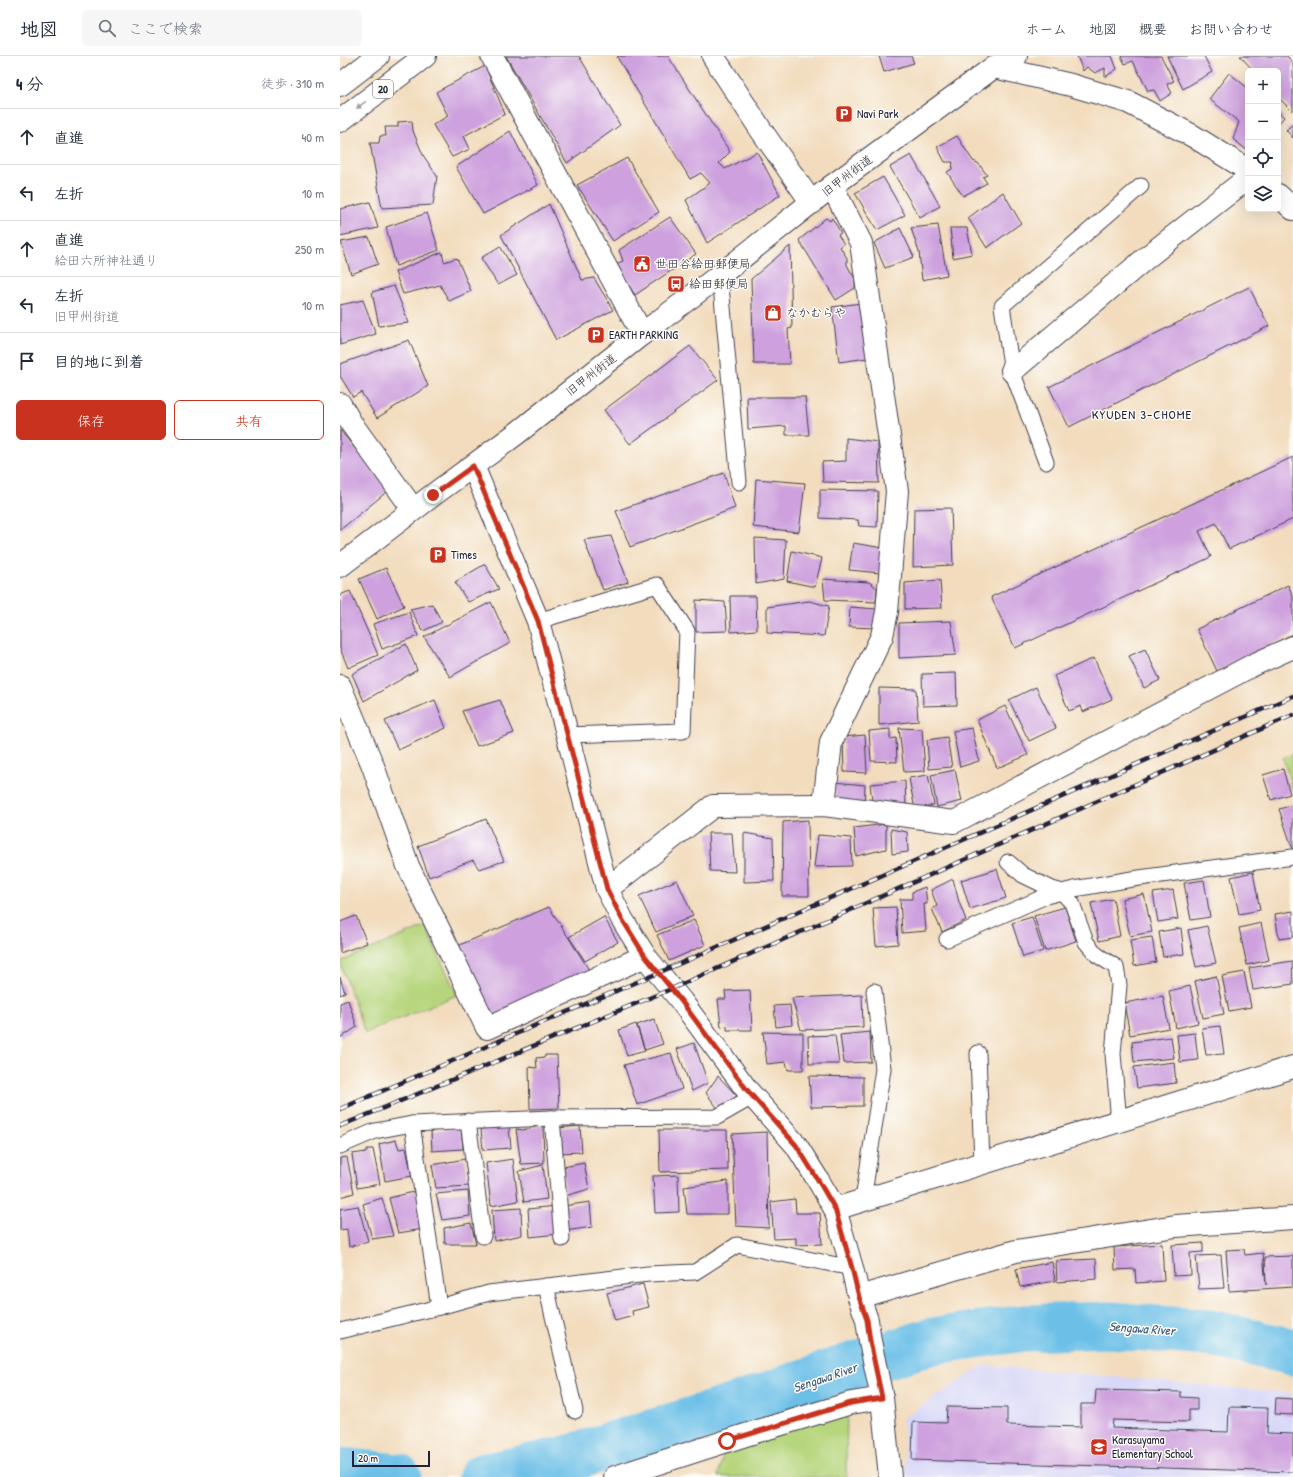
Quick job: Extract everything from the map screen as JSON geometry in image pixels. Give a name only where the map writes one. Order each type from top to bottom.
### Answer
[{"type":"main road","name":"20","points":[[340,86],[378,56]]},
{"type":"main road","name":"20","points":[[340,121],[425,56]]},
{"type":"main road","points":[[492,56],[642,334]]},
{"type":"main road","points":[[713,56],[760,130],[812,203]]},
{"type":"main road","name":"旧甲州街道","points":[[340,566],[413,509],[516,434],[832,186],[994,67],[1016,56]]},
{"type":"main road","points":[[994,67],[1071,85],[1128,102],[1193,136],[1245,168]]},
{"type":"main road","points":[[1012,371],[1146,258],[1245,180]]},
{"type":"main road","points":[[824,805],[831,742],[882,636],[887,612],[898,491],[861,243],[832,186]]},
{"type":"main road","points":[[1281,198],[1293,209]]},
{"type":"main road","points":[[340,404],[351,422],[413,509]]},
{"type":"main road","points":[[473,466],[538,621],[607,889],[622,919],[645,956],[682,1002],[752,1097],[796,1145],[835,1209],[859,1297],[867,1320],[880,1391],[890,1477]]},
{"type":"main road","points":[[607,889],[713,806],[824,805],[954,822],[1253,665],[1293,647]]},
{"type":"main road","points":[[340,686],[373,766],[408,866],[487,1028],[645,956]]},
{"type":"main road","points":[[835,1209],[1293,1068]]},
{"type":"main road","points":[[859,1297],[1016,1251],[1176,1226],[1293,1218]]},
{"type":"main road","points":[[616,1477],[851,1403],[880,1391]]},
{"type":"lane","points":[[1046,462],[1012,371],[1002,306],[1141,186]]},
{"type":"lane","points":[[720,275],[739,482]]},
{"type":"lane","points":[[538,621],[657,585],[687,631],[683,731],[567,735]]},
{"type":"lane","points":[[947,939],[1046,896],[1062,892],[1132,879],[1293,857]]},
{"type":"lane","points":[[1008,862],[1023,875],[1052,889],[1062,892],[1072,903],[1086,942],[1097,955],[1116,966],[1119,985],[1113,1054],[1119,1122]]},
{"type":"lane","points":[[863,1200],[883,1069],[874,991]]},
{"type":"lane","points":[[978,1053],[982,1164]]},
{"type":"lane","points":[[340,1146],[375,1131],[412,1124],[552,1118],[717,1117],[752,1097]]},
{"type":"lane","points":[[552,1118],[562,1239]]},
{"type":"lane","points":[[468,1121],[484,1236]]},
{"type":"lane","points":[[412,1124],[439,1307]]},
{"type":"lane","points":[[340,1331],[439,1307],[489,1293],[648,1274],[695,1272],[737,1245],[820,1260],[852,1268]]},
{"type":"lane","points":[[546,1286],[575,1411]]},
{"type":"shaded area","name":"Karasuyama Elementary School","points":[[984,1365],[1293,1394],[1293,1477],[906,1477],[903,1418]]},
{"type":"green space","points":[[1293,754],[1293,791],[1283,758]]},
{"type":"green space","points":[[425,926],[457,995],[365,1033],[340,962]]},
{"type":"green space","points":[[847,1407],[846,1477],[718,1477],[727,1441]]},
{"type":"building","points":[[506,56],[579,56],[620,125],[567,163]]},
{"type":"building","points":[[668,56],[730,152],[719,163],[725,169],[757,152],[780,195],[707,243],[686,200],[710,183],[701,173],[690,179],[617,57]]},
{"type":"building","points":[[879,56],[911,56],[914,63],[884,72]]},
{"type":"building","points":[[1077,56],[1112,56],[1117,69],[1105,77],[1105,68],[1095,73],[1087,67],[1083,71]]},
{"type":"building","points":[[1121,56],[1161,56],[1174,81],[1167,84],[1172,93],[1160,101],[1154,90],[1148,91],[1133,61],[1125,64]]},
{"type":"building","points":[[1167,56],[1204,56],[1212,72],[1183,89]]},
{"type":"building","points":[[1240,56],[1287,56],[1293,63],[1292,111],[1281,100],[1281,68],[1251,68]]},
{"type":"building","points":[[485,66],[505,114],[464,136],[470,149],[452,157],[433,125],[448,116],[436,92]]},
{"type":"building","points":[[1229,73],[1245,86],[1245,149],[1233,139],[1239,122],[1209,99]]},
{"type":"building","points":[[412,121],[413,131],[423,155],[437,176],[433,205],[382,208],[370,143],[379,143],[380,136],[386,136],[385,127],[398,127],[398,122]]},
{"type":"building","points":[[1293,124],[1293,138],[1286,130]]},
{"type":"building","points":[[510,131],[538,185],[483,214],[456,167]]},
{"type":"building","points":[[957,136],[973,161],[978,163],[987,175],[983,177],[987,183],[963,196],[947,172],[952,169],[953,162],[945,162],[937,147]]},
{"type":"building","points":[[911,155],[940,206],[920,218],[890,167]]},
{"type":"building","points":[[627,158],[659,212],[613,241],[577,185]]},
{"type":"building","points":[[883,177],[905,215],[877,230],[855,193]]},
{"type":"building","points":[[1003,192],[1021,223],[987,248],[968,218]]},
{"type":"building","points":[[370,202],[378,228],[340,236],[340,209]]},
{"type":"building","points":[[549,204],[582,280],[594,278],[613,310],[556,340],[501,235]]},
{"type":"building","points":[[427,213],[439,250],[396,266],[386,227]]},
{"type":"building","points":[[670,217],[696,254],[635,295],[615,265],[623,261],[619,250]]},
{"type":"building","points":[[826,218],[830,221],[832,218],[841,233],[838,235],[844,244],[840,247],[847,258],[847,265],[855,279],[855,288],[836,300],[799,240]]},
{"type":"building","points":[[938,225],[947,275],[922,280],[919,252],[911,228]]},
{"type":"building","points":[[900,228],[914,257],[885,268],[874,243]]},
{"type":"building","points":[[950,228],[967,228],[972,254],[953,258]]},
{"type":"building","points":[[369,237],[378,264],[351,274],[341,242]]},
{"type":"building","points":[[500,246],[517,275],[498,285],[481,258]]},
{"type":"building","points":[[790,246],[792,328],[788,329],[790,364],[754,364],[751,279]]},
{"type":"building","points":[[442,252],[444,262],[457,258],[471,291],[449,301],[440,285],[403,294],[395,272]]},
{"type":"building","points":[[394,286],[409,323],[379,326],[372,292]]},
{"type":"building","points":[[1249,287],[1269,326],[1069,427],[1049,387]]},
{"type":"building","points":[[363,300],[376,334],[340,345],[340,305]]},
{"type":"building","points":[[861,303],[868,358],[839,362],[832,307]]},
{"type":"building","points":[[409,340],[428,386],[377,418],[361,392],[353,397],[340,376],[340,364]]},
{"type":"building","points":[[690,346],[718,380],[630,444],[604,410]]},
{"type":"building","points":[[747,397],[805,397],[809,435],[786,435],[786,426],[748,429]]},
{"type":"building","points":[[340,430],[389,490],[340,530]]},
{"type":"building","points":[[846,438],[878,442],[879,483],[823,482],[822,462],[846,461]]},
{"type":"building","points":[[1293,457],[1293,519],[1229,549],[1216,523],[1199,531],[1211,557],[1015,648],[991,597]]},
{"type":"building","points":[[724,473],[735,508],[630,547],[616,511]]},
{"type":"building","points":[[756,479],[805,483],[799,532],[753,527]]},
{"type":"building","points":[[820,490],[878,491],[877,527],[859,526],[858,520],[820,518]]},
{"type":"building","points":[[951,508],[953,565],[913,567],[914,509]]},
{"type":"building","points":[[611,536],[628,582],[603,590],[584,540]]},
{"type":"building","points":[[755,538],[786,540],[784,579],[756,584]]},
{"type":"building","points":[[853,543],[883,548],[880,573],[849,570]]},
{"type":"building","points":[[792,551],[822,558],[815,587],[787,581]]},
{"type":"building","points":[[485,564],[499,589],[468,602],[455,582]]},
{"type":"building","points":[[386,568],[404,606],[377,619],[359,579]]},
{"type":"building","points":[[823,579],[869,582],[877,588],[876,602],[825,600]]},
{"type":"building","points":[[940,580],[942,608],[905,609],[905,583]]},
{"type":"building","points":[[1288,585],[1293,596],[1293,634],[1217,671],[1197,629]]},
{"type":"building","points":[[350,591],[378,655],[348,668],[340,648],[340,595]]},
{"type":"building","points":[[730,596],[756,596],[757,630],[731,632]]},
{"type":"building","points":[[696,600],[725,602],[727,631],[696,632]]},
{"type":"building","points":[[809,601],[829,606],[824,636],[767,633],[767,607]]},
{"type":"building","points":[[491,602],[510,643],[450,677],[424,637]]},
{"type":"building","points":[[432,604],[442,622],[423,631],[410,609]]},
{"type":"building","points":[[850,607],[877,609],[877,628],[849,627]]},
{"type":"building","points":[[409,612],[418,636],[382,649],[373,624]]},
{"type":"building","points":[[951,621],[956,655],[899,658],[899,623]]},
{"type":"building","points":[[406,644],[417,670],[364,701],[352,674]]},
{"type":"building","points":[[1145,649],[1160,680],[1144,688],[1129,656]]},
{"type":"building","points":[[1094,658],[1112,699],[1083,712],[1081,706],[1069,711],[1054,676]]},
{"type":"building","points":[[956,673],[957,705],[923,706],[922,674]]},
{"type":"building","points":[[1036,687],[1056,728],[1029,741],[1009,700]]},
{"type":"building","points":[[879,688],[916,689],[918,721],[879,725]]},
{"type":"building","points":[[435,700],[446,728],[398,750],[385,721]]},
{"type":"building","points":[[500,700],[514,733],[477,746],[462,711]]},
{"type":"building","points":[[1005,706],[1028,755],[997,768],[977,720]]},
{"type":"building","points":[[899,728],[922,729],[925,771],[904,772]]},
{"type":"building","points":[[972,728],[979,761],[960,767],[953,731]]},
{"type":"building","points":[[890,729],[890,739],[896,738],[897,762],[871,761],[869,731]]},
{"type":"building","points":[[865,735],[867,773],[844,772],[843,737]]},
{"type":"building","points":[[947,737],[952,767],[929,769],[927,740]]},
{"type":"building","points":[[1283,769],[1290,794],[1271,800],[1263,775]]},
{"type":"building","points":[[955,770],[962,801],[937,807],[931,775]]},
{"type":"building","points":[[928,775],[934,805],[915,810],[909,778]]},
{"type":"building","points":[[905,781],[906,807],[873,808],[870,784]]},
{"type":"building","points":[[834,782],[865,785],[864,809],[836,803]]},
{"type":"building","points":[[1293,805],[1293,850],[1279,809]]},
{"type":"building","points":[[486,819],[504,861],[479,869],[473,860],[429,877],[418,846]]},
{"type":"building","points":[[808,820],[809,896],[782,896],[783,822]]},
{"type":"building","points":[[886,824],[886,849],[856,856],[854,828]]},
{"type":"building","points":[[891,829],[907,832],[908,852],[892,854]]},
{"type":"building","points":[[708,833],[732,833],[735,872],[710,871]]},
{"type":"building","points":[[744,833],[773,838],[774,881],[744,882]]},
{"type":"building","points":[[818,835],[851,838],[852,866],[814,867]]},
{"type":"building","points":[[997,869],[1006,898],[970,909],[961,880]]},
{"type":"building","points":[[1253,872],[1260,910],[1239,914],[1231,877]]},
{"type":"building","points":[[953,879],[959,902],[966,920],[942,932],[932,909],[937,906],[931,890]]},
{"type":"building","points":[[677,880],[693,916],[656,932],[639,896]]},
{"type":"building","points":[[1204,880],[1210,917],[1191,920],[1184,883]]},
{"type":"building","points":[[925,887],[927,904],[924,904],[926,931],[902,933],[900,899],[912,899],[912,892]]},
{"type":"building","points":[[1173,890],[1178,919],[1158,922],[1153,893]]},
{"type":"building","points":[[1144,894],[1152,932],[1130,936],[1122,899]]},
{"type":"building","points":[[1113,899],[1120,936],[1099,941],[1091,903]]},
{"type":"building","points":[[549,907],[593,976],[495,1014],[488,1010],[455,947]]},
{"type":"building","points":[[896,907],[898,944],[876,946],[873,908]]},
{"type":"building","points":[[1065,907],[1076,941],[1045,951],[1034,916]]},
{"type":"building","points":[[1293,911],[1293,937],[1279,939],[1275,914]]},
{"type":"building","points":[[356,916],[367,943],[340,953],[340,922]]},
{"type":"building","points":[[604,917],[618,942],[585,961],[569,937]]},
{"type":"building","points":[[1032,917],[1043,951],[1023,957],[1012,923]]},
{"type":"building","points":[[694,920],[705,945],[669,961],[657,935]]},
{"type":"building","points":[[1261,923],[1269,960],[1247,965],[1239,928]]},
{"type":"building","points":[[1207,926],[1216,963],[1196,967],[1188,930]]},
{"type":"building","points":[[1181,928],[1184,954],[1163,957],[1159,932]]},
{"type":"building","points":[[1152,937],[1156,962],[1134,966],[1130,940]]},
{"type":"building","points":[[1292,961],[1293,984],[1253,990],[1249,968]]},
{"type":"building","points":[[1244,972],[1251,1007],[1229,1011],[1222,976]]},
{"type":"building","points":[[1216,976],[1224,1014],[1203,1018],[1195,981]]},
{"type":"building","points":[[340,977],[345,993],[340,995]]},
{"type":"building","points":[[1190,986],[1198,1023],[1176,1028],[1169,991]]},
{"type":"building","points":[[750,990],[752,1030],[727,1030],[727,1026],[721,1027],[718,999],[726,999],[725,991]]},
{"type":"building","points":[[862,995],[863,1027],[801,1030],[792,998]]},
{"type":"building","points":[[1163,996],[1169,1028],[1130,1035],[1124,1003]]},
{"type":"building","points":[[348,1000],[357,1027],[340,1038],[340,1003]]},
{"type":"building","points":[[790,1005],[792,1025],[776,1027],[774,1006]]},
{"type":"building","points":[[654,1019],[663,1044],[645,1050],[637,1025]]},
{"type":"building","points":[[636,1024],[645,1051],[627,1056],[619,1030]]},
{"type":"building","points":[[1220,1026],[1224,1054],[1206,1055],[1202,1028]]},
{"type":"building","points":[[763,1032],[803,1033],[803,1070],[788,1070],[786,1062],[767,1064]]},
{"type":"building","points":[[870,1032],[871,1062],[844,1063],[840,1035]]},
{"type":"building","points":[[1195,1033],[1198,1060],[1180,1062],[1177,1035]]},
{"type":"building","points":[[835,1035],[839,1064],[809,1064],[808,1036]]},
{"type":"building","points":[[1171,1037],[1174,1058],[1134,1062],[1132,1042]]},
{"type":"building","points":[[694,1043],[708,1083],[692,1091],[677,1049]]},
{"type":"building","points":[[671,1053],[682,1089],[637,1105],[624,1065]]},
{"type":"building","points":[[545,1055],[557,1055],[559,1108],[530,1109],[529,1067],[537,1068],[536,1058],[545,1057]]},
{"type":"building","points":[[1174,1062],[1176,1083],[1137,1088],[1134,1067]]},
{"type":"building","points":[[718,1076],[737,1096],[719,1110],[706,1093]]},
{"type":"building","points":[[809,1076],[863,1077],[863,1106],[811,1107]]},
{"type":"building","points":[[543,1125],[544,1163],[521,1164],[516,1129],[523,1130]]},
{"type":"building","points":[[580,1126],[582,1152],[559,1153],[557,1128]]},
{"type":"building","points":[[509,1127],[511,1148],[483,1150],[481,1129]]},
{"type":"building","points":[[461,1128],[463,1149],[432,1151],[431,1131]]},
{"type":"building","points":[[659,1130],[727,1130],[728,1170],[660,1172]]},
{"type":"building","points":[[767,1132],[769,1228],[736,1226],[732,1134]]},
{"type":"building","points":[[396,1140],[399,1149],[406,1148],[412,1176],[385,1181],[379,1144]]},
{"type":"building","points":[[367,1149],[373,1149],[380,1184],[357,1188],[352,1154],[367,1152]]},
{"type":"building","points":[[347,1157],[354,1193],[340,1197],[340,1158]]},
{"type":"building","points":[[465,1159],[469,1186],[436,1188],[432,1165]]},
{"type":"building","points":[[513,1159],[518,1201],[491,1206],[486,1163]]},
{"type":"building","points":[[584,1163],[589,1189],[565,1196],[563,1167]]},
{"type":"building","points":[[543,1165],[547,1199],[524,1202],[519,1171]]},
{"type":"building","points":[[678,1175],[679,1212],[655,1213],[653,1176]]},
{"type":"building","points":[[728,1181],[728,1214],[687,1214],[684,1187]]},
{"type":"building","points":[[417,1191],[424,1229],[398,1233],[389,1198]]},
{"type":"building","points":[[468,1191],[470,1216],[442,1220],[436,1194]]},
{"type":"building","points":[[382,1198],[393,1236],[372,1239],[363,1204]]},
{"type":"building","points":[[795,1199],[796,1213],[820,1213],[822,1244],[796,1245],[796,1238],[774,1239],[771,1202]]},
{"type":"building","points":[[590,1202],[592,1227],[565,1231],[563,1206]]},
{"type":"building","points":[[358,1206],[368,1241],[349,1247],[347,1229],[340,1230],[340,1209]]},
{"type":"building","points":[[556,1206],[558,1234],[530,1237],[528,1209]]},
{"type":"building","points":[[521,1208],[522,1235],[494,1241],[492,1210]]},
{"type":"building","points":[[471,1223],[476,1244],[445,1244],[444,1228]]},
{"type":"building","points":[[1203,1243],[1203,1252],[1190,1253],[1191,1275],[1174,1276],[1172,1245]]},
{"type":"building","points":[[1162,1244],[1164,1281],[1136,1283],[1135,1269],[1115,1270],[1114,1247]]},
{"type":"building","points":[[1244,1249],[1245,1255],[1263,1253],[1266,1285],[1265,1257],[1293,1256],[1293,1287],[1229,1291],[1226,1250]]},
{"type":"building","points":[[1221,1255],[1224,1288],[1199,1289],[1196,1256]]},
{"type":"building","points":[[1096,1259],[1097,1279],[1057,1282],[1056,1261]]},
{"type":"building","points":[[1052,1262],[1055,1281],[1020,1287],[1016,1269]]},
{"type":"building","points":[[643,1284],[649,1307],[632,1311],[633,1316],[615,1321],[607,1293]]},
{"type":"building","points":[[1096,1390],[1181,1392],[1181,1397],[1197,1398],[1197,1410],[1189,1410],[1189,1422],[1113,1420],[1112,1428],[1228,1432],[1229,1407],[1268,1408],[1267,1433],[1293,1434],[1293,1472],[912,1460],[913,1422],[946,1423],[947,1407],[1007,1408],[1007,1425],[1081,1427],[1081,1404],[1095,1404]]},
{"type":"building","points":[[1276,1398],[1293,1399],[1293,1415],[1275,1414]]},
{"type":"waterway","name":"Sengawa River","points":[[482,1477],[564,1460],[738,1406],[830,1373],[932,1341],[1025,1328],[1110,1325],[1209,1333],[1293,1352]]},
{"type":"waterway","name":"Sengawa River","points":[[340,1471],[398,1477]]},
{"type":"railway","points":[[340,1109],[658,973],[1293,696]]},
{"type":"railway","points":[[340,1126],[671,989],[1293,715]]},
{"type":"place","name":"Navi Park","points":[[844,114]]},
{"type":"place","name":"世田谷給田郵便局","points":[[642,264]]},
{"type":"place","name":"給田郵便局","points":[[676,284]]},
{"type":"place","name":"なかむらや","points":[[773,313]]},
{"type":"place","name":"EARTH PARKING","points":[[596,335]]},
{"type":"place","name":"Times","points":[[438,555]]},
{"type":"place","name":"Karasuyama Elementary School","points":[[1099,1447]]},
{"type":"district","name":"KYUDEN 3-CHOME","points":[[1142,414]]},
{"type":"route","points":[[433,495],[473,466],[538,621],[607,889],[622,919],[645,956],[682,1002],[747,1090],[796,1145],[835,1209],[859,1297],[867,1320],[882,1398],[851,1403],[727,1441]]}]
